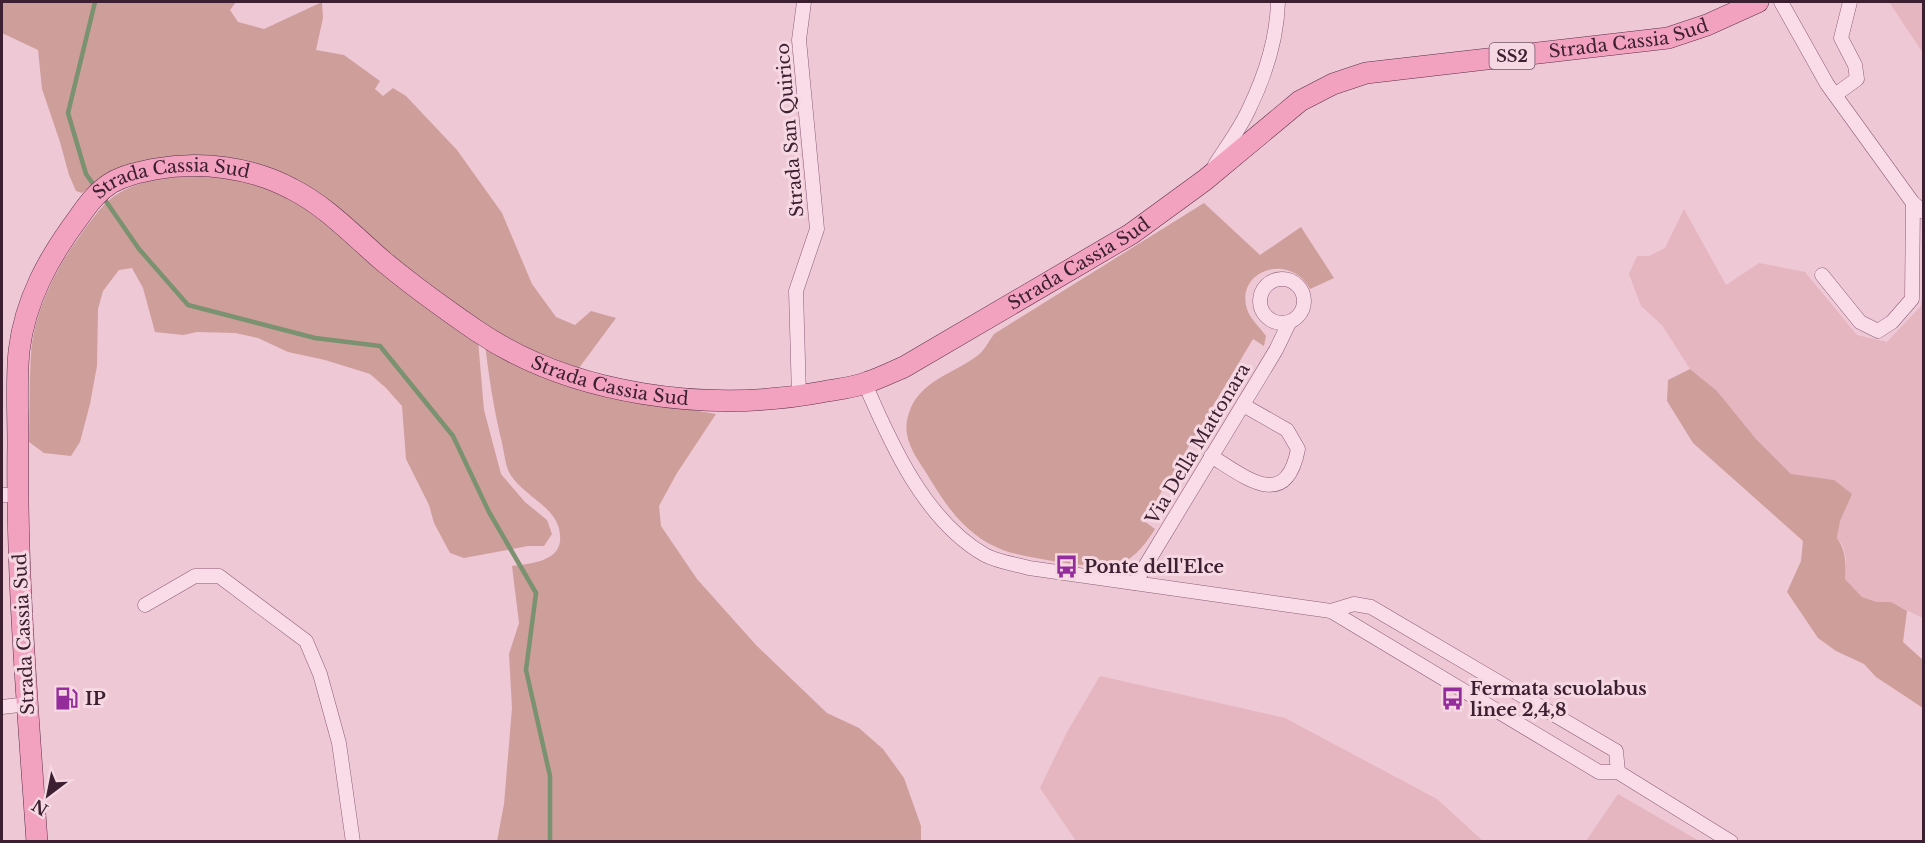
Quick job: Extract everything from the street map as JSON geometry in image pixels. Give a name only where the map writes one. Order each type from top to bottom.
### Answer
[{"type":"main road","name":"Strada Cassia Sud","points":[[37,842],[22,624],[9,495],[19,351],[27,313],[37,284],[53,255],[89,202],[113,182],[140,172],[192,166],[222,167],[253,174],[289,187],[316,203],[387,264],[481,334],[531,360],[573,376],[624,391],[709,400],[749,401],[800,396],[865,384],[904,367],[1131,234],[1206,180],[1299,101],[1333,84],[1366,73],[1668,38],[1707,25],[1758,2]]},
{"type":"street","name":"Strada San Quirico","points":[[800,396],[796,291],[817,229],[800,49],[804,2]]},
{"type":"street","points":[[1206,180],[1249,111],[1265,70],[1278,24],[1278,2]]},
{"type":"street","points":[[1781,2],[1827,84],[1918,207],[1912,299],[1892,322],[1878,331],[1860,322],[1822,275]]},
{"type":"street","points":[[1835,95],[1857,79],[1855,64],[1841,38],[1850,2]]},
{"type":"street","name":"Via Della Mattonara","points":[[1135,583],[1276,350],[1289,322]]},
{"type":"street","points":[[865,384],[885,431],[919,489],[953,533],[987,556],[1029,568],[1331,611],[1599,772],[1618,772],[1731,842]]},
{"type":"street","points":[[1211,456],[1256,484],[1283,482],[1295,464],[1298,449],[1287,430],[1243,405]]},
{"type":"street","points":[[145,605],[195,576],[219,576],[306,641],[320,674],[339,743],[353,842]]},
{"type":"street","points":[[1331,611],[1354,604],[1371,607],[1616,751],[1618,772]]},
{"type":"street","points":[[2,707],[28,705]]},
{"type":"shaded area","points":[[2,2],[236,2],[230,10],[238,22],[264,29],[322,2],[323,18],[316,50],[344,55],[380,81],[375,89],[383,96],[393,88],[406,96],[457,150],[502,213],[532,284],[556,317],[575,325],[591,311],[616,318],[579,368],[534,351],[486,326],[393,256],[322,195],[293,178],[256,165],[104,177],[82,193],[76,191],[42,89],[38,50],[2,33]]},
{"type":"shaded area","points":[[1889,2],[1923,2],[1923,53]]},
{"type":"shaded area","points":[[222,176],[251,181],[286,193],[478,340],[484,410],[501,474],[525,502],[547,520],[552,534],[544,546],[528,546],[464,558],[450,553],[406,459],[402,406],[386,388],[370,374],[325,360],[288,352],[258,338],[235,333],[197,332],[183,335],[155,332],[143,288],[132,268],[119,270],[103,291],[98,309],[97,366],[80,442],[71,456],[44,453],[29,442],[33,338],[48,290],[72,246],[103,206],[113,197],[131,187],[169,178]]},
{"type":"shaded area","points":[[1204,203],[1260,255],[1301,227],[1334,278],[1310,289],[1301,278],[1290,271],[1278,269],[1266,270],[1249,284],[1245,295],[1247,309],[1266,336],[1264,346],[1253,339],[1144,521],[1155,529],[1131,558],[1111,566],[1067,563],[1012,553],[980,538],[968,529],[948,506],[909,444],[907,421],[920,393],[938,379],[980,354],[994,334]]},
{"type":"shaded area","points":[[1684,209],[1726,285],[1759,263],[1805,272],[1857,335],[1887,342],[1921,306],[1923,284],[1923,618],[1891,603],[1877,602],[1862,597],[1845,579],[1846,559],[1843,546],[1837,538],[1840,521],[1834,480],[1792,475],[1756,439],[1717,391],[1690,369],[1662,325],[1641,306],[1629,274],[1637,256],[1649,256],[1665,248]]},
{"type":"shaded area","points":[[485,344],[623,398],[716,414],[677,473],[659,506],[661,526],[697,579],[756,645],[827,713],[859,728],[883,749],[904,778],[921,826],[921,841],[497,841],[504,804],[512,708],[509,654],[519,623],[512,566],[534,563],[548,558],[558,548],[560,541],[555,519],[514,480],[508,470],[494,406]]},
{"type":"shaded area","points":[[1690,369],[1717,391],[1756,439],[1791,474],[1834,480],[1852,494],[1840,521],[1837,538],[1845,557],[1845,579],[1862,597],[1877,602],[1891,602],[1907,611],[1903,642],[1923,660],[1923,708],[1876,677],[1864,664],[1836,651],[1818,638],[1787,592],[1801,561],[1803,541],[1693,443],[1667,401],[1668,380]]},
{"type":"shaded area","points":[[1100,676],[1285,718],[1437,799],[1483,841],[1076,841],[1040,788],[1067,732]]},
{"type":"shaded area","points":[[1618,794],[1699,841],[1586,841]]},
{"type":"waterway","points":[[95,2],[68,113],[86,174],[96,188]]},
{"type":"waterway","points":[[103,197],[139,249],[188,305],[315,338],[380,346],[453,436],[489,512],[536,593],[526,670],[550,776],[550,842]]},
{"type":"place","name":"Ponte dell'Elce","points":[[1066,567]]},
{"type":"place","name":"IP","points":[[67,699]]},
{"type":"place","name":"Fermata scuolabus linee 2,4,8","points":[[1452,699]]}]
